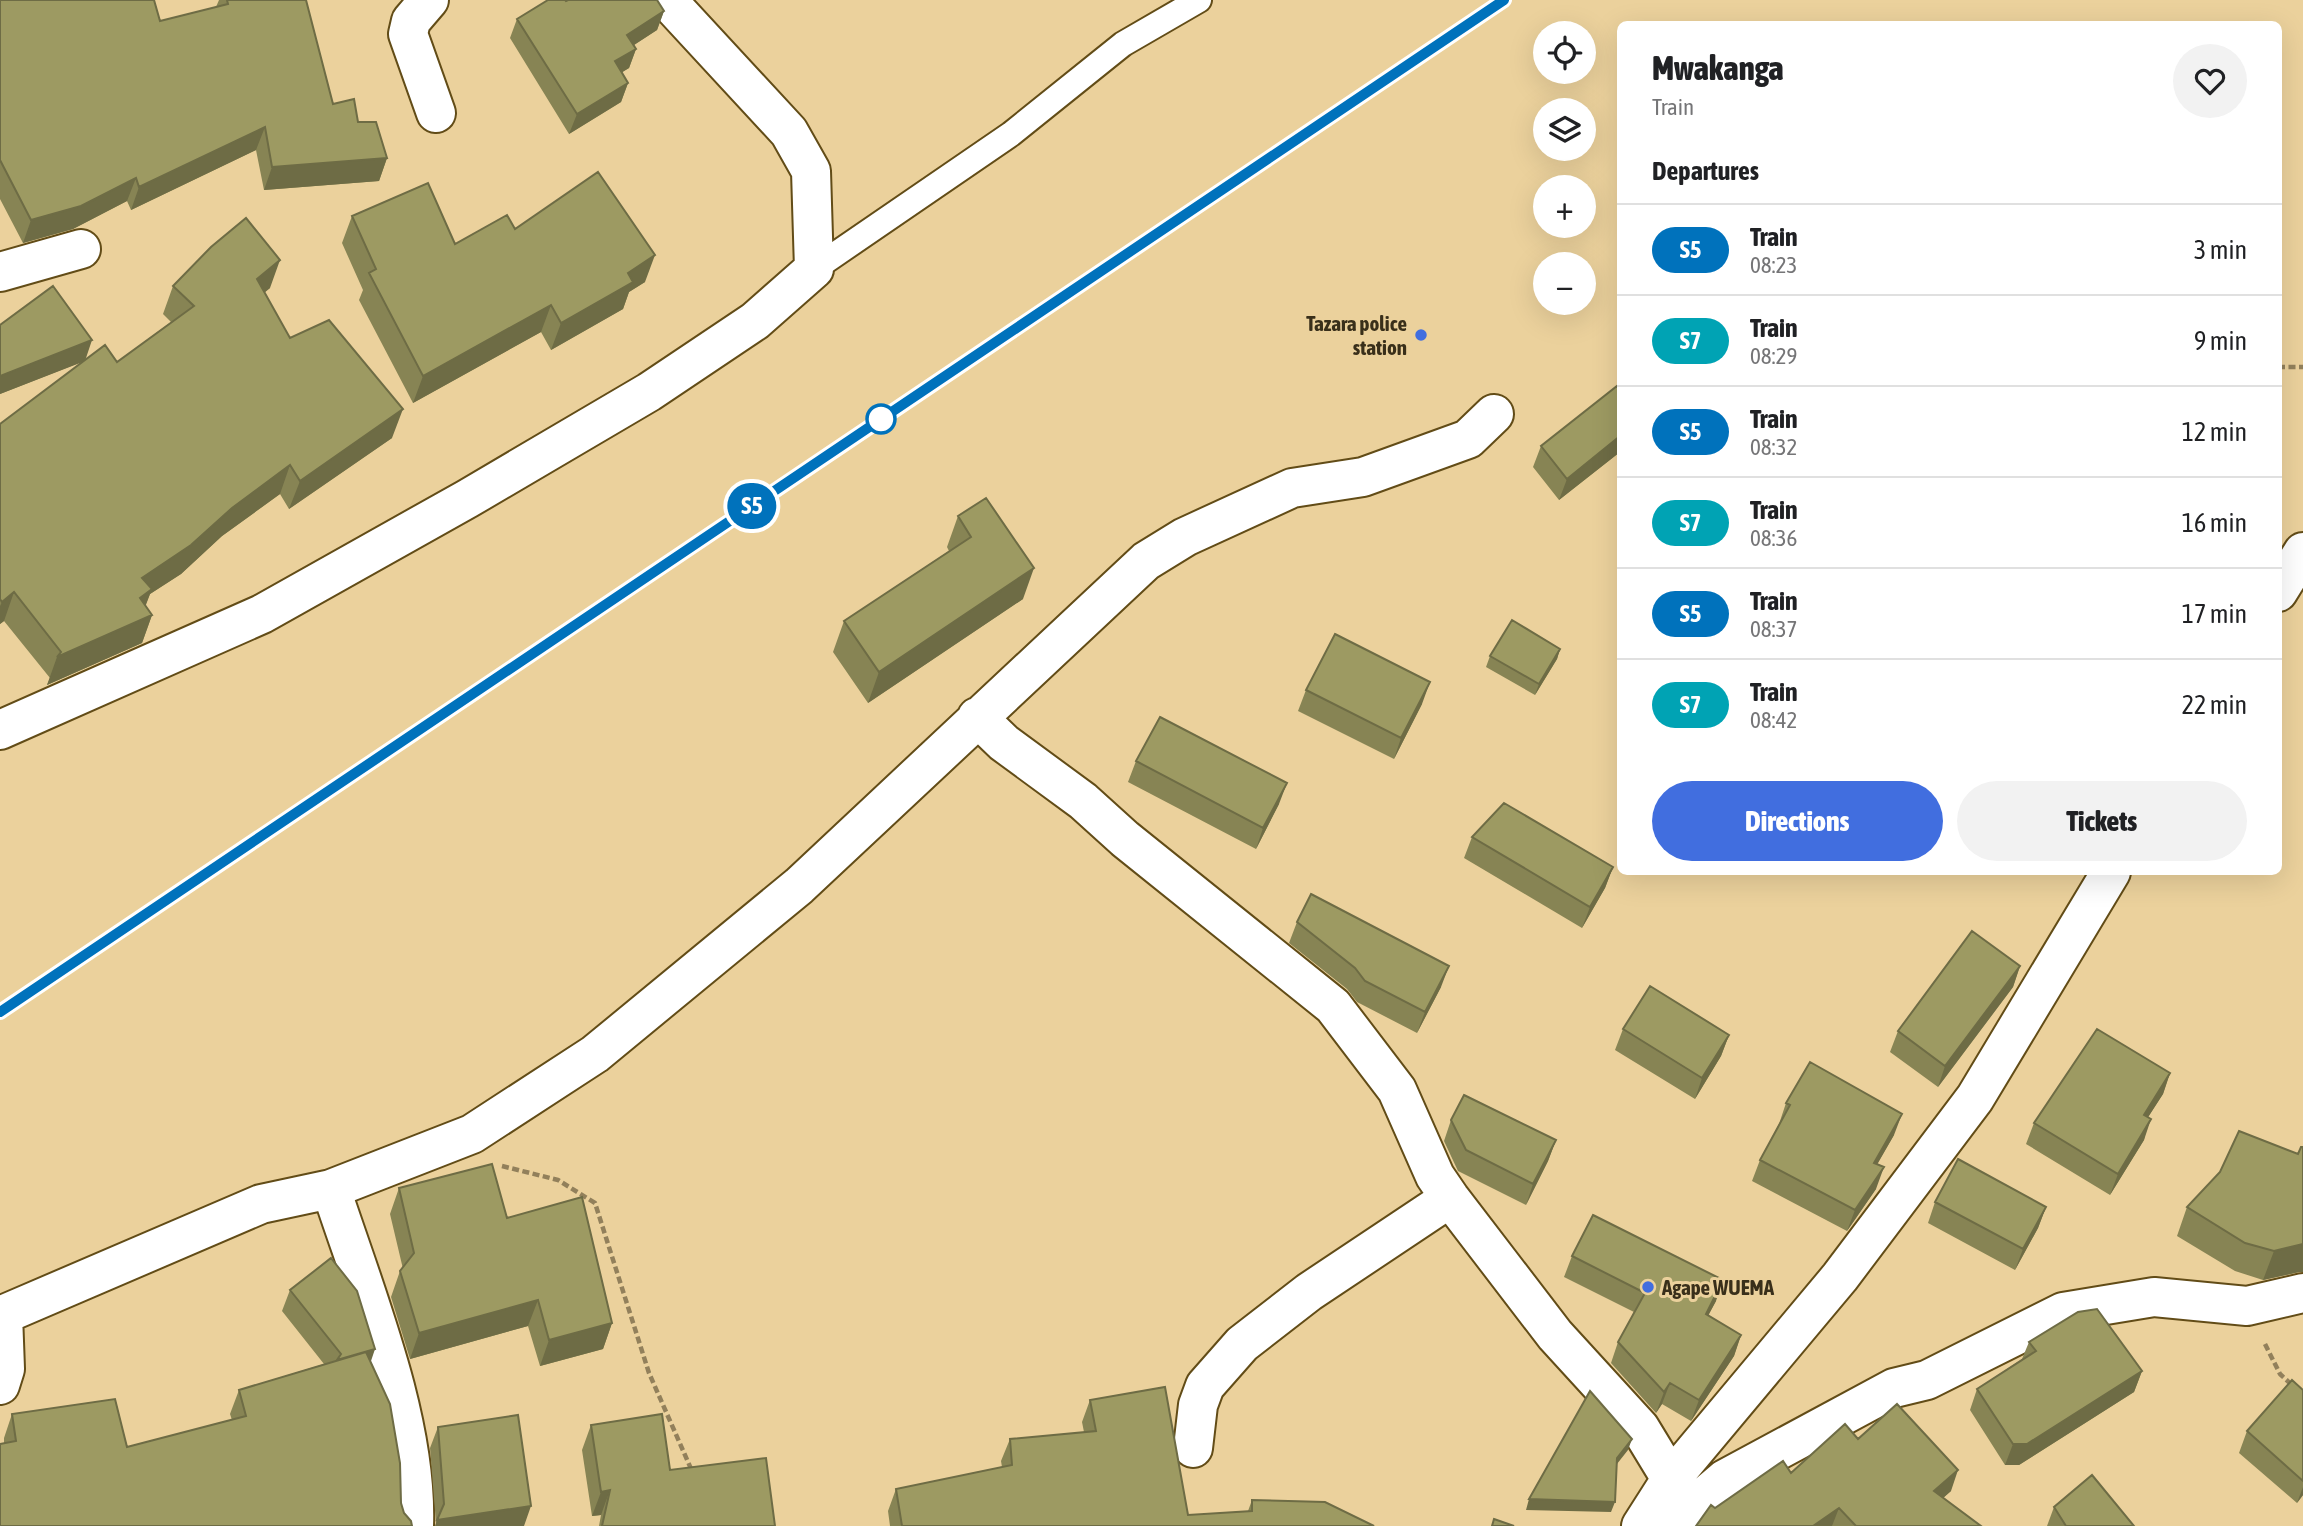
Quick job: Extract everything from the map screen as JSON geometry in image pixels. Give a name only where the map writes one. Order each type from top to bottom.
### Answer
[{"type":"street","points":[[429,0],[411,21],[408,34],[436,113]]},
{"type":"street","points":[[0,730],[261,614],[467,499],[649,392],[755,321],[814,269],[811,171],[789,132],[667,0]]},
{"type":"street","points":[[0,272],[81,249]]},
{"type":"street","points":[[0,1385],[5,1368],[1,1315],[261,1204],[331,1189],[472,1135],[595,1054],[778,904],[1146,561],[1185,537],[1292,488],[1363,478],[1468,439],[1494,414]]},
{"type":"street","points":[[2282,586],[2303,552]]},
{"type":"street","points":[[977,717],[1004,743],[1083,801],[1125,839],[1333,1006],[1397,1090],[1435,1176],[1450,1198],[1555,1335],[1640,1428],[1671,1479]]},
{"type":"street","points":[[1641,1526],[1671,1479],[1839,1277],[1975,1098],[2109,875]]},
{"type":"street","points":[[331,1189],[385,1355],[403,1427],[415,1503],[414,1526]]},
{"type":"street","points":[[1193,1447],[1198,1405],[1205,1386],[1242,1344],[1309,1293],[1450,1198]]},
{"type":"street","points":[[1670,1526],[1725,1479],[1894,1388],[1927,1380],[2063,1312],[2154,1297],[2247,1306],[2303,1293]]},
{"type":"lane","points":[[814,269],[1011,134],[1123,44],[1199,0]]},
{"type":"path","points":[[2282,367],[2303,367]]},
{"type":"path","points":[[472,1135],[480,1155],[503,1166],[558,1180],[595,1203],[649,1373],[693,1475]]},
{"type":"path","points":[[2247,1306],[2280,1374],[2295,1389]]},
{"type":"building","points":[[0,0],[154,0],[160,21],[228,4],[227,0],[306,0],[333,104],[354,99],[358,122],[376,122],[387,158],[272,167],[265,127],[139,187],[136,178],[81,206],[31,220],[0,160]]},
{"type":"building","points":[[548,0],[657,0],[664,11],[627,35],[636,49],[615,61],[628,83],[577,114],[517,19]]},
{"type":"building","points":[[598,172],[655,255],[628,273],[633,282],[561,323],[551,305],[423,376],[369,273],[376,269],[352,216],[428,183],[455,244],[507,215],[515,229]]},
{"type":"building","points":[[246,218],[280,260],[257,279],[290,338],[329,320],[403,409],[300,481],[290,465],[232,508],[191,545],[142,578],[152,589],[140,598],[152,615],[57,657],[61,652],[14,592],[2,602],[0,599],[0,424],[105,345],[117,362],[194,306],[173,286],[211,247]]},
{"type":"building","points":[[53,286],[92,340],[0,376],[0,325]]},
{"type":"building","points":[[1617,386],[1617,438],[1567,479],[1541,446]]},
{"type":"building","points":[[986,498],[1034,568],[879,672],[844,621],[971,537],[958,516]]},
{"type":"building","points":[[1512,620],[1560,649],[1539,684],[1490,656]]},
{"type":"building","points":[[1335,634],[1430,682],[1401,738],[1306,690]]},
{"type":"building","points":[[1160,717],[1287,783],[1263,828],[1136,761]]},
{"type":"building","points":[[1504,803],[1613,867],[1590,907],[1472,837]]},
{"type":"building","points":[[1311,894],[1449,966],[1425,1012],[1365,981],[1355,968],[1297,922]]},
{"type":"building","points":[[1972,931],[2020,966],[1945,1066],[1898,1031]]},
{"type":"building","points":[[1650,986],[1729,1035],[1702,1078],[1623,1029]]},
{"type":"building","points":[[2097,1029],[2170,1073],[2144,1115],[2151,1119],[2118,1174],[2034,1123]]},
{"type":"building","points":[[1810,1062],[1902,1114],[1874,1163],[1884,1167],[1855,1210],[1760,1160],[1790,1105],[1786,1103]]},
{"type":"building","points":[[1464,1095],[1556,1140],[1533,1184],[1466,1150],[1451,1120]]},
{"type":"building","points":[[2239,1131],[2298,1154],[2303,1147],[2303,1244],[2274,1251],[2245,1243],[2187,1207],[2220,1172]]},
{"type":"building","points":[[1958,1159],[2046,1207],[2023,1249],[1935,1202]]},
{"type":"building","points":[[492,1164],[507,1218],[582,1197],[612,1323],[549,1340],[538,1300],[419,1333],[400,1271],[414,1253],[399,1188]]},
{"type":"building","points":[[1593,1215],[1723,1280],[1706,1314],[1741,1335],[1699,1400],[1670,1383],[1664,1392],[1618,1342],[1645,1293],[1572,1256]]},
{"type":"building","points":[[331,1258],[357,1291],[375,1349],[337,1360],[341,1354],[290,1290]]},
{"type":"building","points":[[2097,1309],[2142,1371],[2027,1444],[2013,1444],[1977,1389],[2036,1351],[2029,1342],[2078,1312]]},
{"type":"building","points":[[366,1352],[390,1404],[400,1463],[401,1503],[412,1526],[0,1526],[0,1444],[16,1441],[12,1414],[115,1399],[127,1447],[246,1416],[239,1390]]},
{"type":"building","points":[[2292,1380],[2303,1390],[2303,1481],[2247,1431]]},
{"type":"building","points":[[1165,1387],[1188,1515],[1252,1511],[1252,1500],[1325,1502],[1374,1526],[902,1526],[896,1489],[1012,1465],[1010,1439],[1096,1431],[1090,1400]]},
{"type":"building","points":[[1590,1391],[1632,1439],[1617,1458],[1615,1502],[1529,1499]]},
{"type":"building","points":[[1897,1404],[1958,1470],[1934,1491],[1981,1526],[1856,1526],[1839,1508],[1813,1526],[1696,1526],[1711,1505],[1715,1508],[1783,1461],[1791,1473],[1845,1424],[1858,1439]]},
{"type":"building","points":[[662,1414],[670,1470],[766,1458],[775,1526],[602,1526],[610,1490],[601,1492],[591,1425]]},
{"type":"building","points":[[518,1415],[531,1506],[437,1520],[444,1504],[438,1427]]},
{"type":"building","points":[[2092,1475],[2134,1526],[2066,1526],[2054,1507]]},
{"type":"building","points":[[1494,1519],[1514,1526],[1492,1526]]},
{"type":"railway","points":[[0,1012],[1504,0]]},
{"type":"train","name":"S5","points":[[0,1012],[1504,0]]},
{"type":"place","name":"Tazara police station","points":[[1421,335]]},
{"type":"place","name":"Agape WUEMA","points":[[1648,1287]]}]
